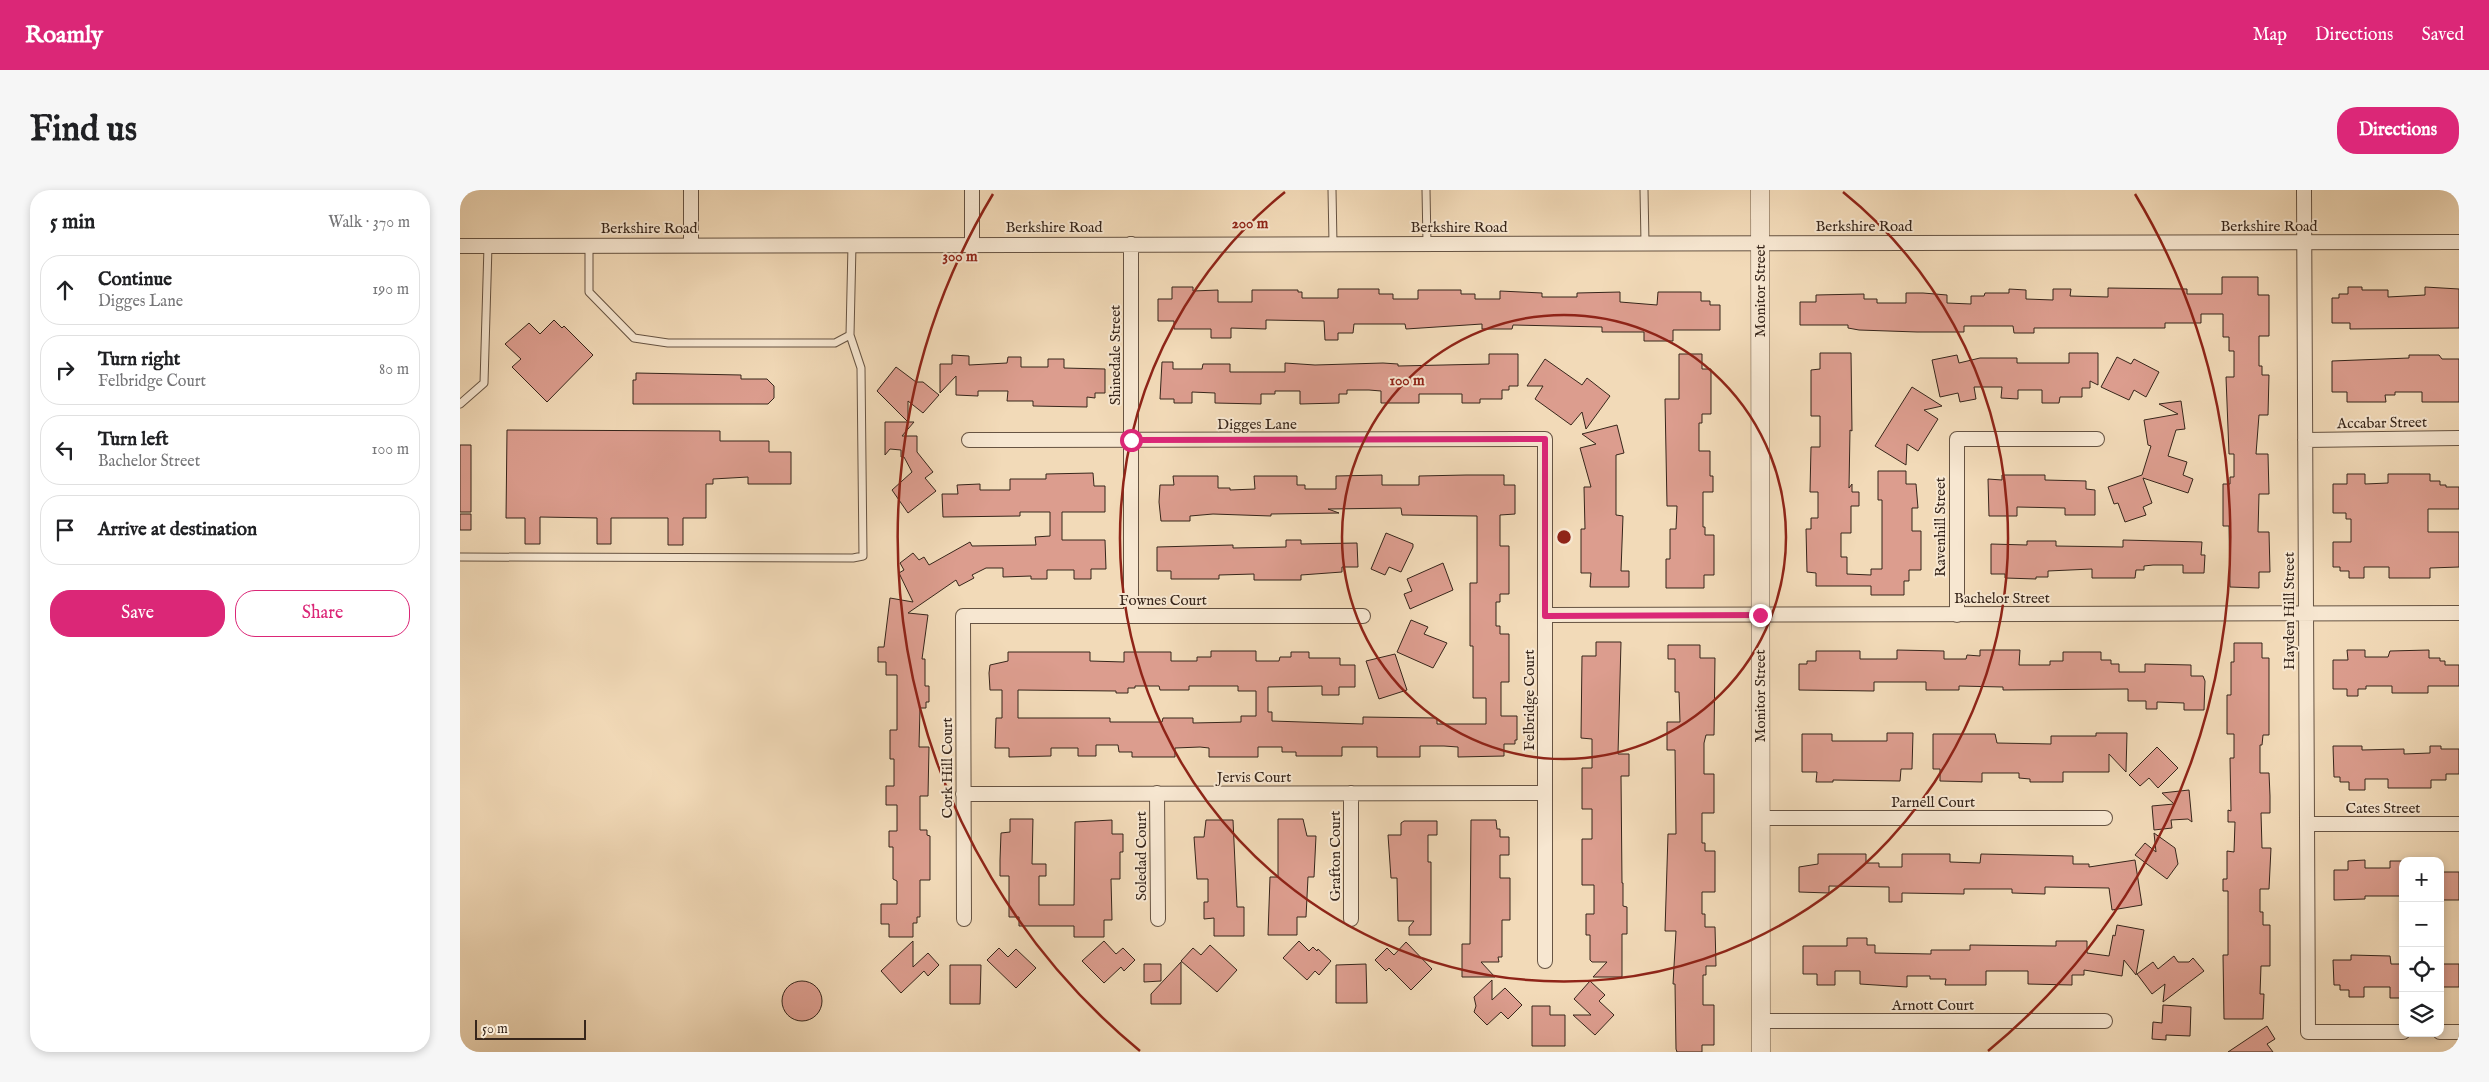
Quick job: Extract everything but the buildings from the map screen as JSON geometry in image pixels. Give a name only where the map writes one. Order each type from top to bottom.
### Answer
[{"type":"street","points":[[691,190],[691,244]]},
{"type":"street","points":[[972,190],[972,244]]},
{"type":"street","name":"Monitor Street","points":[[1760,190],[1761,1052]]},
{"type":"street","name":"Hayden Hill Street","points":[[2304,190],[2308,1032],[2399,1032]]},
{"type":"street","name":"Berkshire Road","points":[[460,246],[691,244],[2459,242]]},
{"type":"street","name":"Shinedale Street","points":[[1131,244],[1131,616]]},
{"type":"street","name":"Ravenhill Street","points":[[1957,615],[1957,439],[2097,438]]},
{"type":"street","name":"Accabar Street","points":[[2305,440],[2459,438]]},
{"type":"street","name":"Digges Lane","points":[[968,440],[1545,439]]},
{"type":"street","name":"Felbridge Court","points":[[1545,439],[1545,961]]},
{"type":"street","name":"Bachelor Street","points":[[1545,616],[2459,613]]},
{"type":"street","name":"Fownes Court","points":[[963,616],[1363,616]]},
{"type":"street","name":"Cork Hill Court","points":[[963,616],[964,919]]},
{"type":"street","name":"Soledad Court","points":[[1158,793],[1158,919]]},
{"type":"street","name":"Grafton Court","points":[[1352,793],[1352,919]]},
{"type":"street","name":"Jervis Court","points":[[964,794],[1545,793]]},
{"type":"street","name":"Parnell Court","points":[[1760,818],[2105,818]]},
{"type":"street","name":"Cates Street","points":[[2307,824],[2459,824]]},
{"type":"street","name":"Arnott Court","points":[[1761,1021],[2105,1021]]},
{"type":"street","points":[[2444,1032],[2459,1032]]},
{"type":"lane","points":[[1332,190],[1333,243]]},
{"type":"lane","points":[[1426,190],[1427,243]]},
{"type":"lane","points":[[1644,190],[1645,243]]},
{"type":"lane","points":[[460,558],[853,558],[864,556],[861,368],[850,336],[852,244]]},
{"type":"lane","points":[[589,245],[590,292],[634,338],[668,343],[835,343],[850,336]]},
{"type":"lane","points":[[460,404],[484,382],[488,246]]},
{"type":"route","points":[[1131,440],[1545,439],[1545,616],[1760,615]]}]
